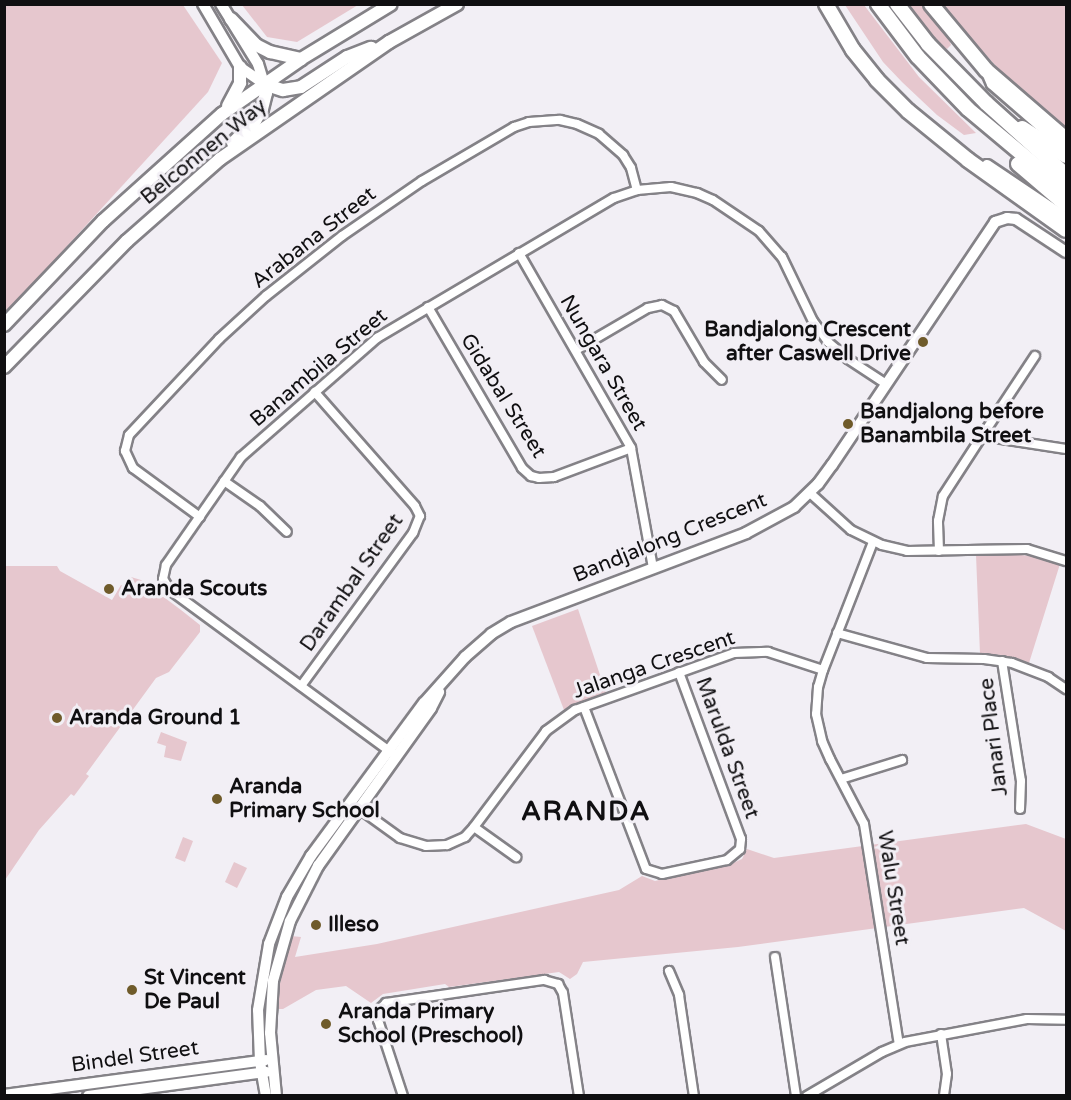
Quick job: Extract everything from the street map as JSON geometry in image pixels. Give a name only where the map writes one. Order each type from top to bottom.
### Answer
[{"type":"highway","points":[[826,4],[853,50],[876,80],[935,134],[1066,230]]},
{"type":"highway","points":[[878,4],[942,83],[959,109],[1066,205]]},
{"type":"highway","points":[[897,4],[928,44],[986,104],[1066,175]]},
{"type":"highway","points":[[932,4],[986,70],[1066,140]]},
{"type":"highway","points":[[942,83],[996,135],[1066,191]]},
{"type":"highway","points":[[986,104],[1066,156]]},
{"type":"main road","name":"Belconnen Way","points":[[4,325],[103,221],[222,114],[301,59],[391,4]]},
{"type":"main road","name":"Belconnen Way","points":[[4,367],[127,242],[220,159],[389,42],[457,4]]},
{"type":"main road","points":[[231,20],[256,45],[270,52],[301,59]]},
{"type":"main road","points":[[264,84],[283,90],[301,87],[347,57],[389,42]]},
{"type":"main road","points":[[222,114],[236,95],[240,83],[240,67]]},
{"type":"main road","points":[[220,159],[255,121],[262,109],[266,93],[264,84]]},
{"type":"street","points":[[203,4],[240,67],[264,84]]},
{"type":"street","points":[[221,4],[258,64],[264,84]]},
{"type":"street","points":[[986,70],[992,84],[1066,148]]},
{"type":"street","name":"Arabana Street","points":[[200,517],[133,468],[125,451],[129,435],[219,339],[266,297],[342,236],[422,180],[514,127],[529,122],[560,120],[599,134],[623,155],[631,168],[637,190]]},
{"type":"street","points":[[935,134],[963,149],[1066,218]]},
{"type":"street","name":"Banambila Street","points":[[393,753],[165,585],[163,570],[241,457],[377,338],[614,198],[637,190],[671,188],[697,193],[759,231],[782,257],[813,321],[828,342],[886,384]]},
{"type":"street","name":"Bandjalong Crescent","points":[[276,1095],[266,1066],[258,1010],[266,958],[287,897],[311,856],[355,805],[393,753],[431,708],[443,684],[482,641],[511,622],[766,524],[810,493],[832,465],[994,222],[1007,218],[1016,219],[1066,252]]},
{"type":"street","name":"Nungara Street","points":[[519,253],[631,448],[653,568]]},
{"type":"street","points":[[576,350],[648,308],[662,305],[677,316],[704,362],[722,380]]},
{"type":"street","name":"Gidabal Street","points":[[428,307],[522,468],[531,476],[554,477],[631,448]]},
{"type":"street","points":[[939,551],[938,521],[943,496],[1035,356]]},
{"type":"street","name":"Darambal Street","points":[[301,686],[413,533],[420,516],[416,506],[315,392]]},
{"type":"street","points":[[982,436],[1066,449]]},
{"type":"street","points":[[224,482],[260,506],[287,532]]},
{"type":"street","points":[[810,493],[837,520],[873,542],[907,550],[1027,549],[1066,561]]},
{"type":"street","name":"Walu Street","points":[[873,542],[823,670],[817,696],[818,723],[822,741],[861,815],[868,843],[899,1044]]},
{"type":"street","points":[[837,633],[927,658],[1002,661],[1030,669],[1066,689]]},
{"type":"street","name":"Jalanga Crescent","points":[[355,805],[400,838],[423,846],[456,842],[474,826],[546,731],[560,720],[584,707],[726,655],[751,651],[786,656],[823,670]]},
{"type":"street","name":"Janari Place","points":[[1002,661],[1021,781],[1020,809]]},
{"type":"street","name":"Marulda Street","points":[[584,707],[646,869],[662,874],[727,860],[740,849],[741,839],[679,672]]},
{"type":"street","points":[[841,779],[902,760]]},
{"type":"street","name":"Bandjalong Crescent","points":[[266,1095],[273,981],[278,960],[303,893],[355,805]]},
{"type":"street","points":[[474,826],[516,857]]},
{"type":"street","points":[[775,957],[796,1095]]},
{"type":"street","points":[[669,971],[679,995],[694,1095]]},
{"type":"street","points":[[404,1095],[378,1020],[381,1008],[386,1003],[544,980],[558,984],[563,993],[579,1095]]},
{"type":"street","points":[[807,1095],[899,1044],[1026,1019],[1066,1020]]},
{"type":"street","points":[[941,1034],[947,1074],[944,1095]]},
{"type":"street","name":"Bindel Street","points":[[4,1095],[68,1091],[172,1072],[266,1066]]},
{"type":"street","name":"Bindel Street","points":[[88,1095],[176,1084],[266,1066]]},
{"type":"street","points":[[172,1072],[176,1084]]},
{"type":"shaded area","points":[[5,4],[183,5],[222,63],[208,92],[5,314]]},
{"type":"shaded area","points":[[242,5],[358,5],[297,42],[267,37]]},
{"type":"shaded area","points":[[845,5],[864,5],[919,77],[976,133],[964,135],[937,115],[902,82],[883,62]]},
{"type":"shaded area","points":[[907,5],[924,5],[946,32],[951,45],[947,49],[933,39]]},
{"type":"shaded area","points":[[940,5],[1066,5],[1066,127],[1006,77]]},
{"type":"shaded area","points":[[1015,554],[1043,558],[1060,564],[1029,663],[1002,655],[980,654],[976,555]]},
{"type":"shaded area","name":"Aranda Ground 1","points":[[5,566],[57,566],[60,571],[112,600],[121,585],[125,587],[131,577],[141,580],[200,625],[200,632],[169,672],[156,678],[86,774],[89,776],[74,796],[71,794],[39,830],[5,880]]},
{"type":"shaded area","points":[[578,609],[606,693],[564,710],[532,626]]},
{"type":"shaded area","points":[[161,732],[187,742],[181,761],[164,757],[166,746],[157,743]]},
{"type":"shaded area","points":[[1026,824],[1066,839],[1066,931],[1024,908],[738,947],[583,962],[577,974],[570,979],[559,972],[449,987],[445,984],[383,994],[371,1003],[346,986],[316,990],[283,1009],[274,1009],[291,936],[301,937],[295,957],[377,944],[619,890],[642,876],[655,881],[733,863],[742,859],[747,849],[774,858]]},
{"type":"shaded area","points":[[183,837],[193,841],[185,862],[175,858]]},
{"type":"shaded area","points":[[234,862],[247,868],[237,888],[225,882]]},
{"type":"place","name":"Bandjalong Crescent after Caswell Drive","points":[[923,342]]},
{"type":"place","name":"Bandjalong before Banambila Street","points":[[848,424]]},
{"type":"place","name":"Aranda Scouts","points":[[109,589]]},
{"type":"place","name":"Aranda Ground 1","points":[[57,718]]},
{"type":"place","name":"Aranda Primary School","points":[[217,799]]},
{"type":"place","name":"Illeso","points":[[316,925]]},
{"type":"place","name":"St Vincent De Paul","points":[[132,990]]},
{"type":"place","name":"Aranda Primary School (Preschool)","points":[[326,1024]]},
{"type":"district","name":"ARANDA","points":[[586,812]]}]
